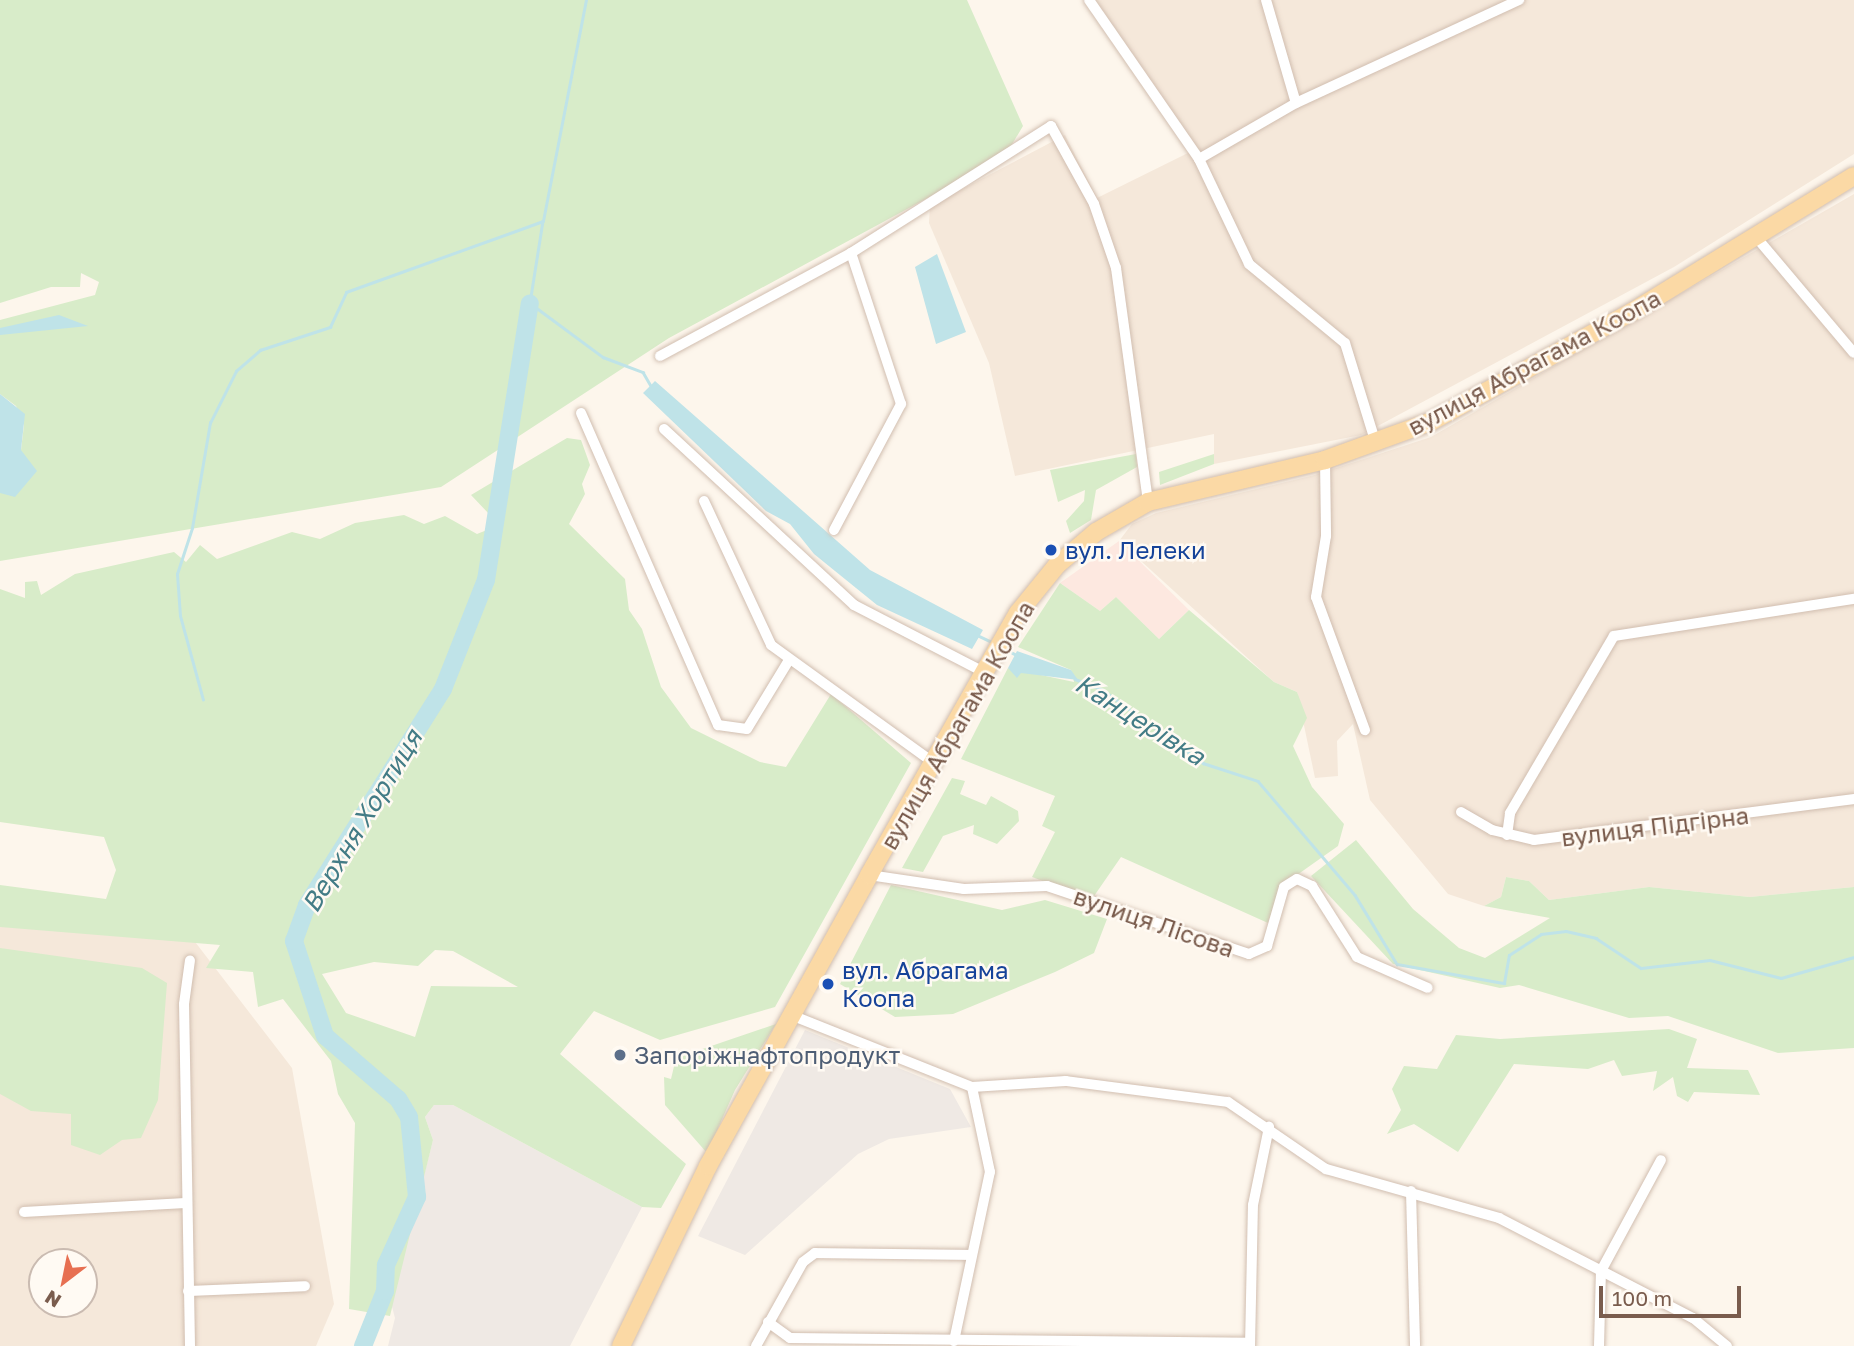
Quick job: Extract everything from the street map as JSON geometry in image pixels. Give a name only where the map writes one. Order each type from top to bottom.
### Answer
[{"type":"main road","name":"вулиця Абрагама Коопа","points":[[621,1346],[708,1166],[1018,613],[1096,532],[1148,502],[1325,460],[1376,444],[1495,389],[1757,238],[1854,176]]},
{"type":"street","points":[[1089,0],[1199,159],[1249,264],[1345,343],[1376,444]]},
{"type":"street","points":[[1266,0],[1296,103]]},
{"type":"street","points":[[1199,159],[1296,103],[1519,0]]},
{"type":"street","points":[[660,356],[851,253],[1051,126],[1094,204],[1116,268],[1148,502]]},
{"type":"street","points":[[1757,238],[1854,353]]},
{"type":"street","points":[[834,530],[901,404],[851,253]]},
{"type":"street","points":[[581,414],[718,725],[747,729],[789,660]]},
{"type":"street","points":[[664,429],[855,605],[984,672]]},
{"type":"street","points":[[1325,460],[1326,536],[1315,597],[1365,730]]},
{"type":"street","points":[[704,501],[764,637],[789,660],[934,762]]},
{"type":"street","points":[[1507,835],[1510,813],[1614,636],[1854,599]]},
{"type":"street","name":"вулиця Підгірна","points":[[1461,812],[1507,835],[1587,838],[1854,799]]},
{"type":"street","name":"вулиця Лісова","points":[[869,875],[998,891],[1047,886],[1249,954],[1267,946],[1284,887],[1297,879],[1312,886],[1363,962],[1428,988]]},
{"type":"street","points":[[190,960],[185,1203],[190,1346]]},
{"type":"street","points":[[791,1015],[972,1087],[1066,1081],[1212,1096],[1269,1127],[1326,1168],[1499,1218],[1693,1318],[1727,1346]]},
{"type":"street","points":[[954,1341],[990,1172],[972,1087]]},
{"type":"street","points":[[768,1322],[783,1337],[798,1342],[1250,1344],[1253,1205],[1269,1127]]},
{"type":"street","points":[[1599,1346],[1601,1270],[1661,1160]]},
{"type":"street","points":[[1411,1191],[1415,1346]]},
{"type":"street","points":[[24,1212],[185,1203]]},
{"type":"street","points":[[756,1346],[803,1262],[815,1253],[971,1255]]},
{"type":"street","points":[[188,1291],[305,1286]]},
{"type":"shaded area","points":[[1092,0],[1854,0],[1854,154],[1674,267],[1361,435],[1214,464],[1214,434],[1015,476],[989,363],[929,223],[930,206],[1065,135],[1097,198],[1194,150]]},
{"type":"shaded area","points":[[1854,194],[1854,887],[1750,897],[1649,887],[1549,900],[1529,881],[1506,877],[1501,897],[1484,906],[1448,894],[1370,800],[1353,724],[1337,741],[1338,776],[1315,778],[1297,692],[1274,682],[1119,541],[1132,524],[1156,513],[1315,475],[1431,437]]},
{"type":"shaded area","points":[[1119,541],[1189,610],[1159,639],[1116,597],[1100,611],[1060,583]]},
{"type":"shaded area","points":[[0,904],[179,921],[292,1068],[334,1304],[316,1346],[0,1346]]},
{"type":"shaded area","points":[[805,1030],[950,1089],[971,1127],[889,1139],[858,1154],[745,1255],[698,1236]]},
{"type":"shaded area","points":[[434,1105],[453,1105],[642,1207],[570,1346],[388,1346],[395,1318],[391,1303],[433,1140],[425,1117]]},
{"type":"green space","points":[[0,0],[967,0],[1023,126],[1005,156],[669,338],[441,487],[0,561],[0,493],[21,450],[24,425],[16,406],[0,394],[0,320],[95,295],[99,282],[81,273],[80,287],[51,287],[0,303]]},
{"type":"green space","points":[[567,438],[581,440],[590,465],[582,484],[585,494],[569,524],[625,579],[629,610],[642,629],[661,687],[691,728],[760,762],[786,767],[831,694],[911,763],[775,1007],[660,1040],[594,1011],[560,1054],[686,1164],[661,1208],[642,1207],[453,1105],[434,1105],[425,1117],[433,1140],[390,1316],[349,1309],[355,1123],[338,1094],[331,1061],[283,999],[258,1007],[253,972],[206,968],[220,945],[0,927],[0,885],[106,899],[116,870],[104,837],[0,822],[0,589],[25,598],[25,582],[37,581],[41,595],[75,574],[174,552],[186,562],[200,545],[217,559],[292,532],[320,539],[355,523],[404,515],[424,524],[445,516],[477,534],[487,530],[490,515],[471,495]],"holes":[[[435,950],[453,951],[518,987],[431,986],[415,1037],[346,1013],[322,974],[374,962],[418,966]]]},
{"type":"green space","points":[[1136,454],[1137,467],[1096,490],[1091,520],[1070,533],[1066,521],[1084,501],[1085,490],[1058,502],[1050,470]]},
{"type":"green space","points":[[1214,454],[1214,464],[1160,485],[1159,472]]},
{"type":"green space","points":[[1060,583],[1100,611],[1116,597],[1159,639],[1189,610],[1274,682],[1297,692],[1307,718],[1293,746],[1312,787],[1344,824],[1338,846],[1280,887],[1268,923],[1121,857],[1092,899],[1032,877],[1055,832],[1042,826],[1055,796],[961,759],[1008,668],[1074,682],[1071,670],[1018,647]]},
{"type":"green space","points":[[952,778],[965,781],[960,794],[986,805],[991,796],[1018,811],[1019,821],[997,844],[973,834],[974,825],[943,836],[923,872],[902,868]]},
{"type":"green space","points":[[1356,840],[1413,909],[1459,948],[1485,958],[1550,918],[1484,906],[1501,897],[1506,877],[1529,881],[1549,900],[1649,887],[1750,897],[1854,887],[1854,1048],[1778,1053],[1668,1016],[1629,1018],[1519,985],[1500,988],[1393,964],[1311,876]]},
{"type":"green space","points":[[891,885],[1002,910],[1045,900],[1107,919],[1094,953],[1055,972],[953,1014],[895,1017],[840,984]]},
{"type":"green space","points":[[0,948],[142,968],[167,983],[158,1100],[141,1138],[122,1140],[100,1155],[71,1145],[71,1114],[31,1111],[0,1094]]},
{"type":"green space","points":[[776,1024],[735,1090],[707,1153],[665,1105],[664,1077],[671,1079],[676,1058]]},
{"type":"green space","points":[[1669,1029],[1697,1039],[1687,1068],[1748,1070],[1760,1095],[1694,1092],[1688,1102],[1677,1096],[1673,1077],[1653,1091],[1657,1071],[1622,1076],[1614,1060],[1588,1069],[1514,1064],[1458,1152],[1414,1124],[1387,1134],[1401,1110],[1392,1089],[1404,1066],[1437,1069],[1456,1035],[1500,1039]]},
{"type":"water","points":[[937,254],[966,332],[936,344],[915,267]]},
{"type":"water","points":[[59,315],[88,326],[0,335],[0,328]]},
{"type":"water","points":[[655,381],[870,570],[983,630],[972,649],[877,605],[814,554],[790,524],[766,511],[643,393]]},
{"type":"water","points":[[0,394],[25,414],[21,450],[37,471],[15,497],[0,493]]},
{"type":"water","points":[[1017,651],[1071,670],[1078,680],[1021,673],[1017,678],[1008,668]]},
{"type":"waterway","name":"Верхня Хортиця","points":[[203,700],[180,616],[177,574],[192,528],[210,423],[236,371],[260,350],[330,327],[346,292],[543,221],[586,0]]},
{"type":"waterway","name":"Канцерівка","points":[[543,221],[530,303],[603,357],[643,372],[651,386]]},
{"type":"waterway","name":"Верхня Хортиця","points":[[363,1346],[385,1291],[386,1265],[417,1197],[409,1117],[398,1099],[325,1036],[294,941],[307,905],[443,689],[486,580],[530,303]]},
{"type":"waterway","name":"Канцерівка","points":[[979,636],[992,642]]},
{"type":"waterway","name":"Канцерівка","points":[[1004,649],[1017,655]]},
{"type":"waterway","name":"Канцерівка","points":[[1075,679],[1103,690],[1203,763],[1258,781],[1355,895],[1397,964],[1504,983],[1509,955],[1541,934],[1566,931],[1596,938],[1641,968],[1710,960],[1781,978],[1854,957]]},
{"type":"place","name":"вул. Лелеки","points":[[1051,550]]},
{"type":"place","name":"вул. Абрагама Коопа","points":[[828,984]]},
{"type":"place","name":"Запоріжнафтопродукт","points":[[620,1055]]}]
